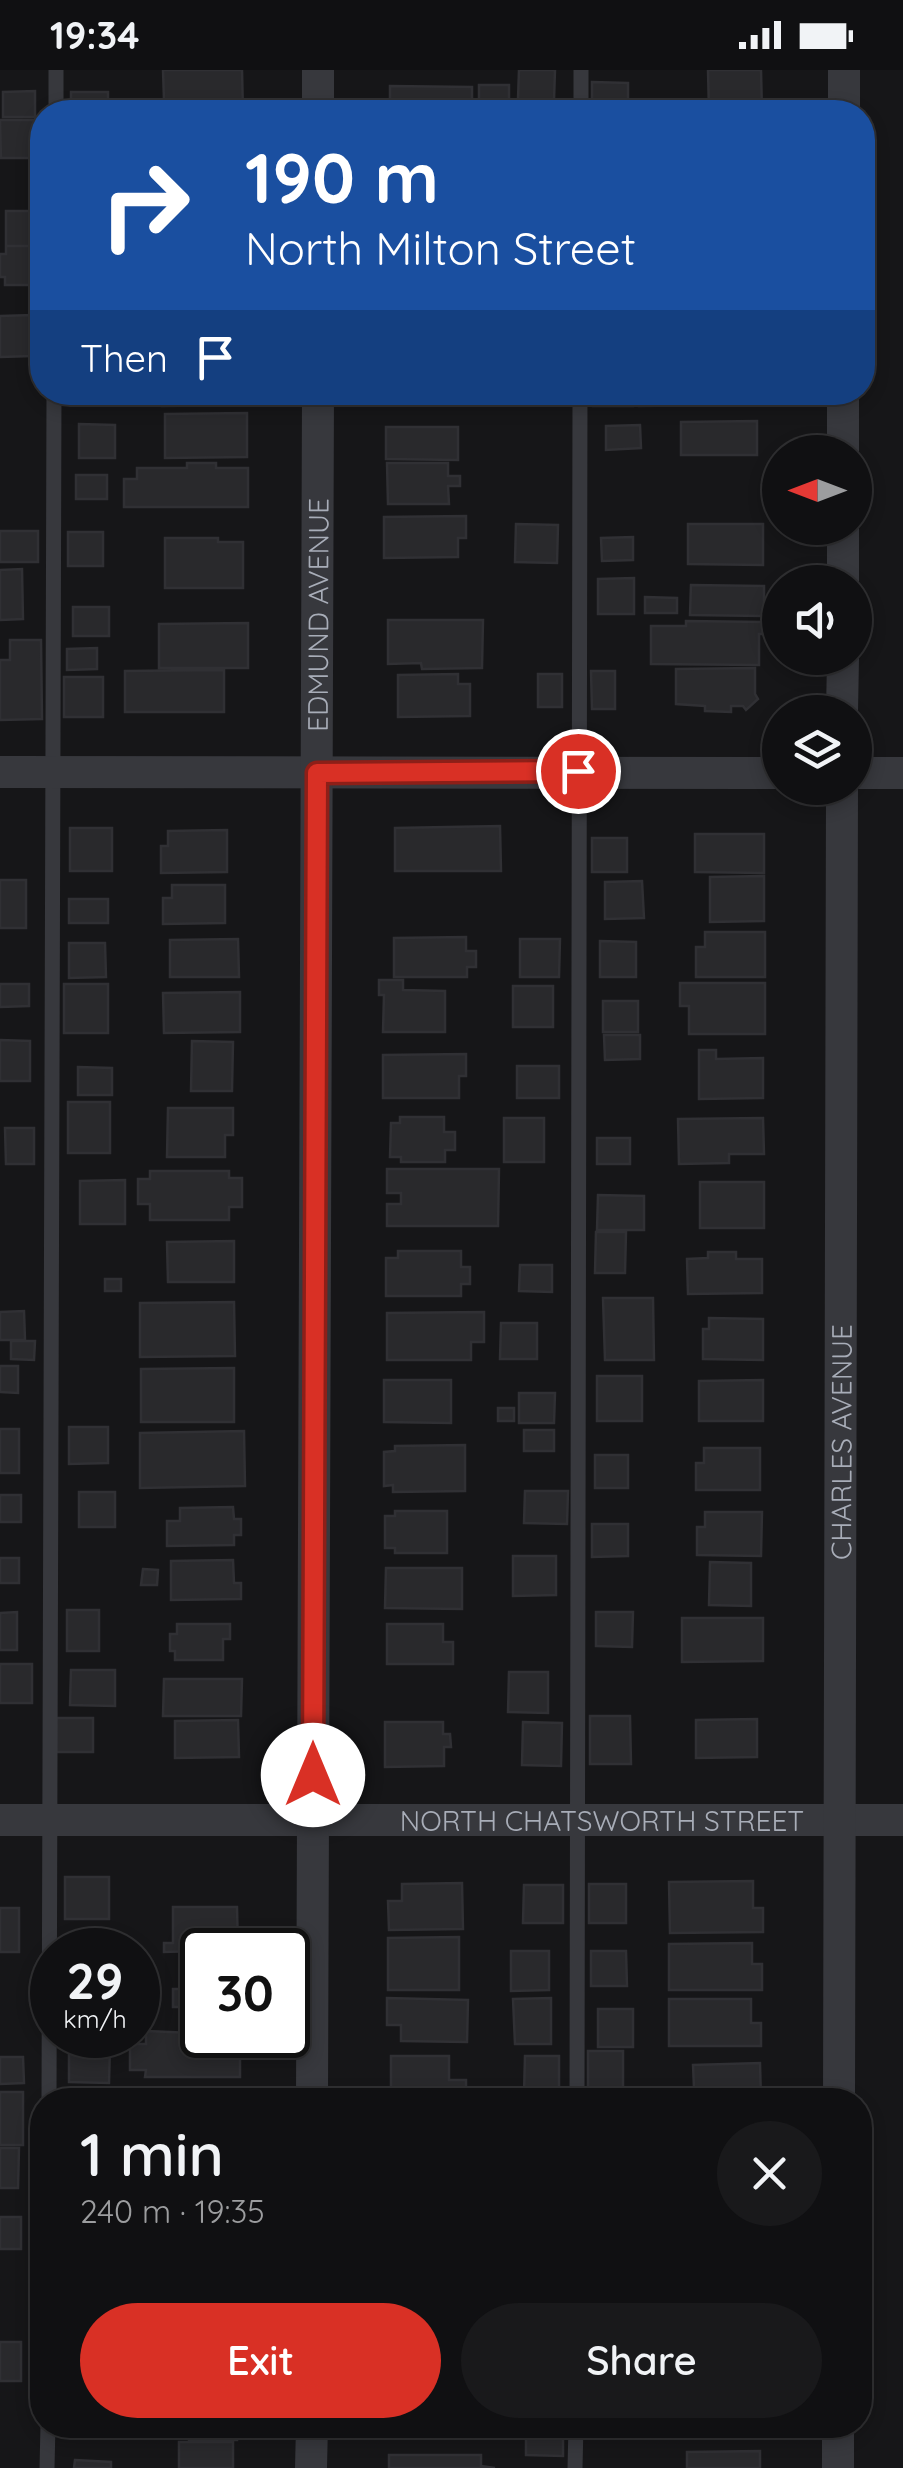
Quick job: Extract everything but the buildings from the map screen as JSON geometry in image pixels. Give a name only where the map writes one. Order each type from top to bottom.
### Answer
[{"type":"street","points":[[318,70],[318,100]]},
{"type":"street","points":[[844,70],[844,100]]},
{"type":"street","name":"EDMUND AVENUE","points":[[312,2088],[318,405]]},
{"type":"street","points":[[843,405],[843,435]]},
{"type":"street","points":[[0,772],[762,773]]},
{"type":"street","points":[[872,773],[903,773]]},
{"type":"street","name":"CHARLES AVENUE","points":[[839,2088],[842,805]]},
{"type":"street","name":"NORTH CHATSWORTH STREET","points":[[0,1820],[903,1820]]},
{"type":"street","points":[[312,2438],[312,2468]]},
{"type":"street","points":[[838,2438],[838,2468]]},
{"type":"lane","points":[[56,70],[56,100]]},
{"type":"lane","points":[[581,70],[581,100]]},
{"type":"lane","points":[[49,2088],[54,405]]},
{"type":"lane","points":[[576,2088],[580,405]]},
{"type":"lane","points":[[48,2438],[48,2468]]},
{"type":"lane","points":[[576,2438],[576,2468]]},
{"type":"route","points":[[313,1775],[317,773],[578,771]]}]
